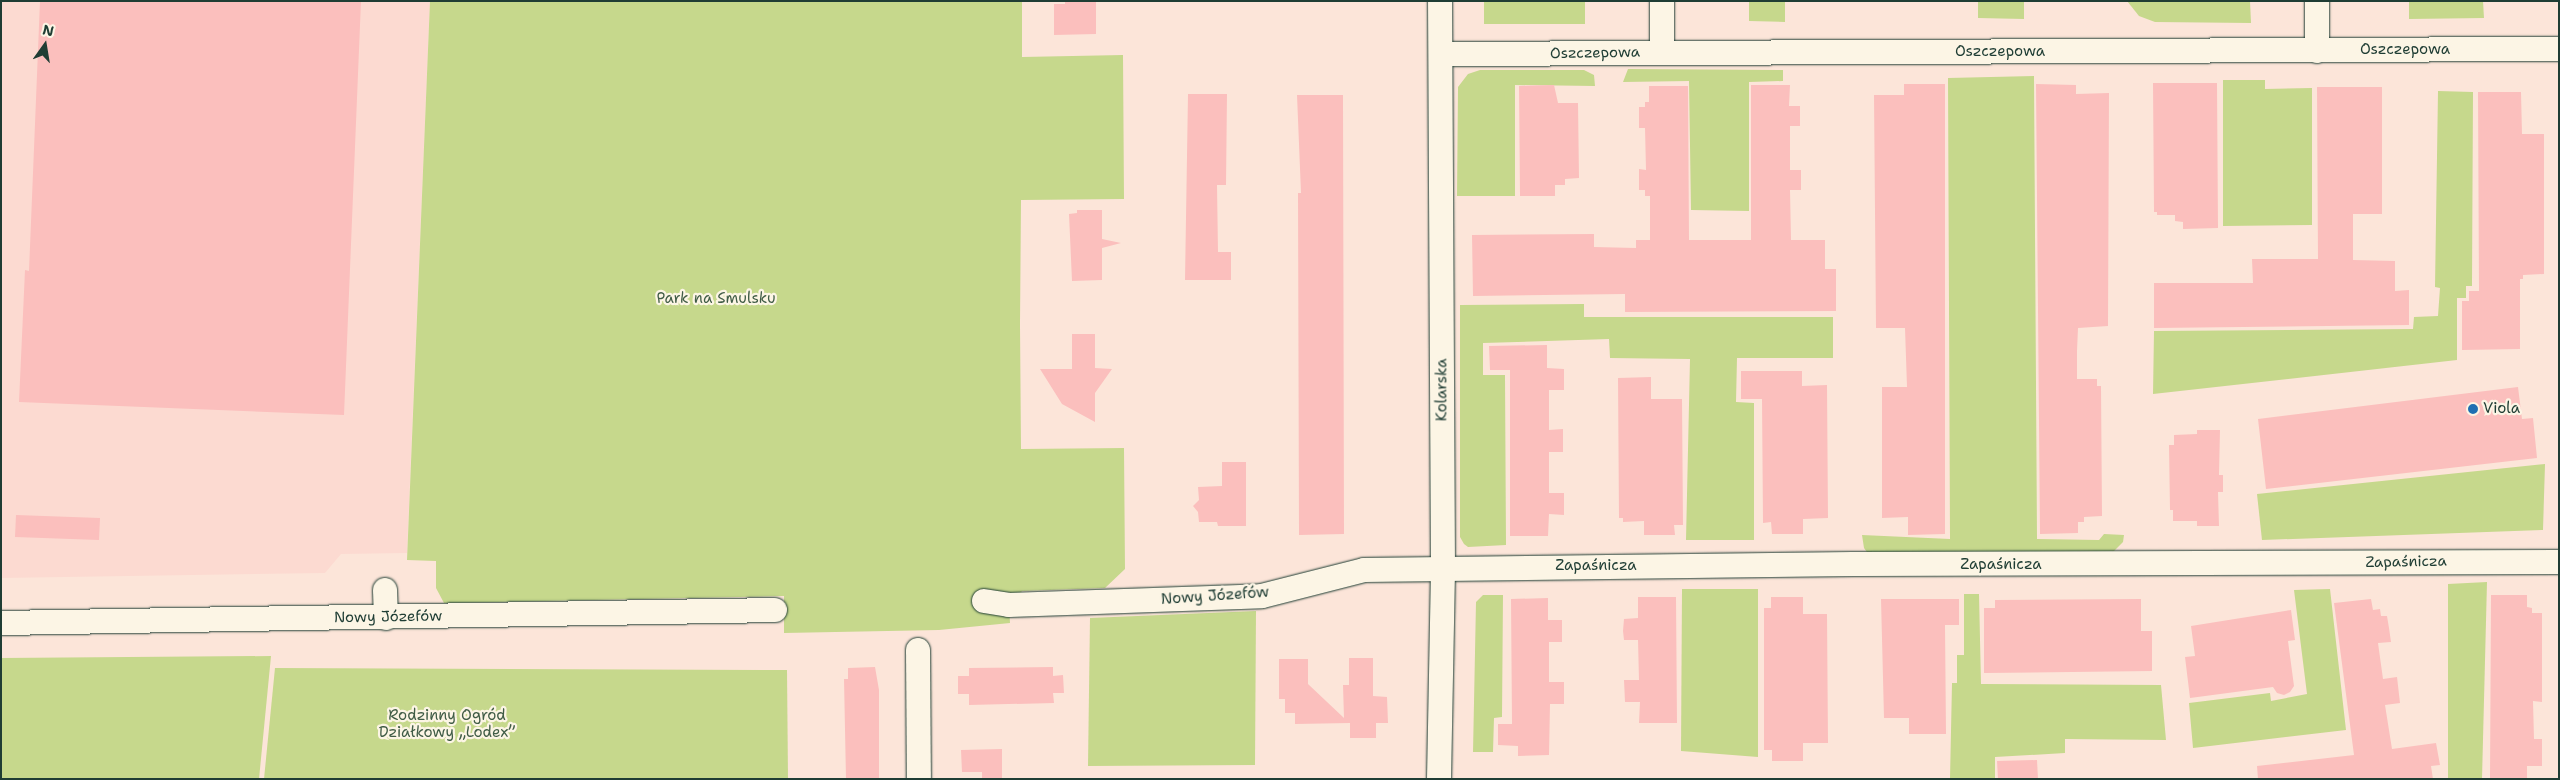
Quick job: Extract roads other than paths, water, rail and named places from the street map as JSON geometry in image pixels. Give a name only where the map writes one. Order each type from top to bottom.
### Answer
[{"type":"street","name":"Kolarska","points":[[1439,779],[1442,569],[1440,1]]},
{"type":"street","points":[[1662,1],[1662,52]]},
{"type":"street","points":[[2317,1],[2317,51]]},
{"type":"street","name":"Oszczepowa","points":[[1440,54],[2559,49]]},
{"type":"street","name":"Zapaśnicza","points":[[1442,569],[2559,562]]},
{"type":"street","name":"Nowy Józefów","points":[[984,601],[1009,605],[1262,596],[1364,570],[1442,569]]},
{"type":"street","points":[[386,590],[386,618]]},
{"type":"street","name":"Nowy Józefów","points":[[1,624],[775,610]]},
{"type":"street","points":[[918,650],[920,779]]},
{"type":"place","name":"Viola","points":[[2473,409]]},
{"type":"park label","name":"Park na Smulsku","points":[[716,299]]},
{"type":"park label","name":"Rodzinny Ogród Działkowy „Lodex”","points":[[447,724]]}]
